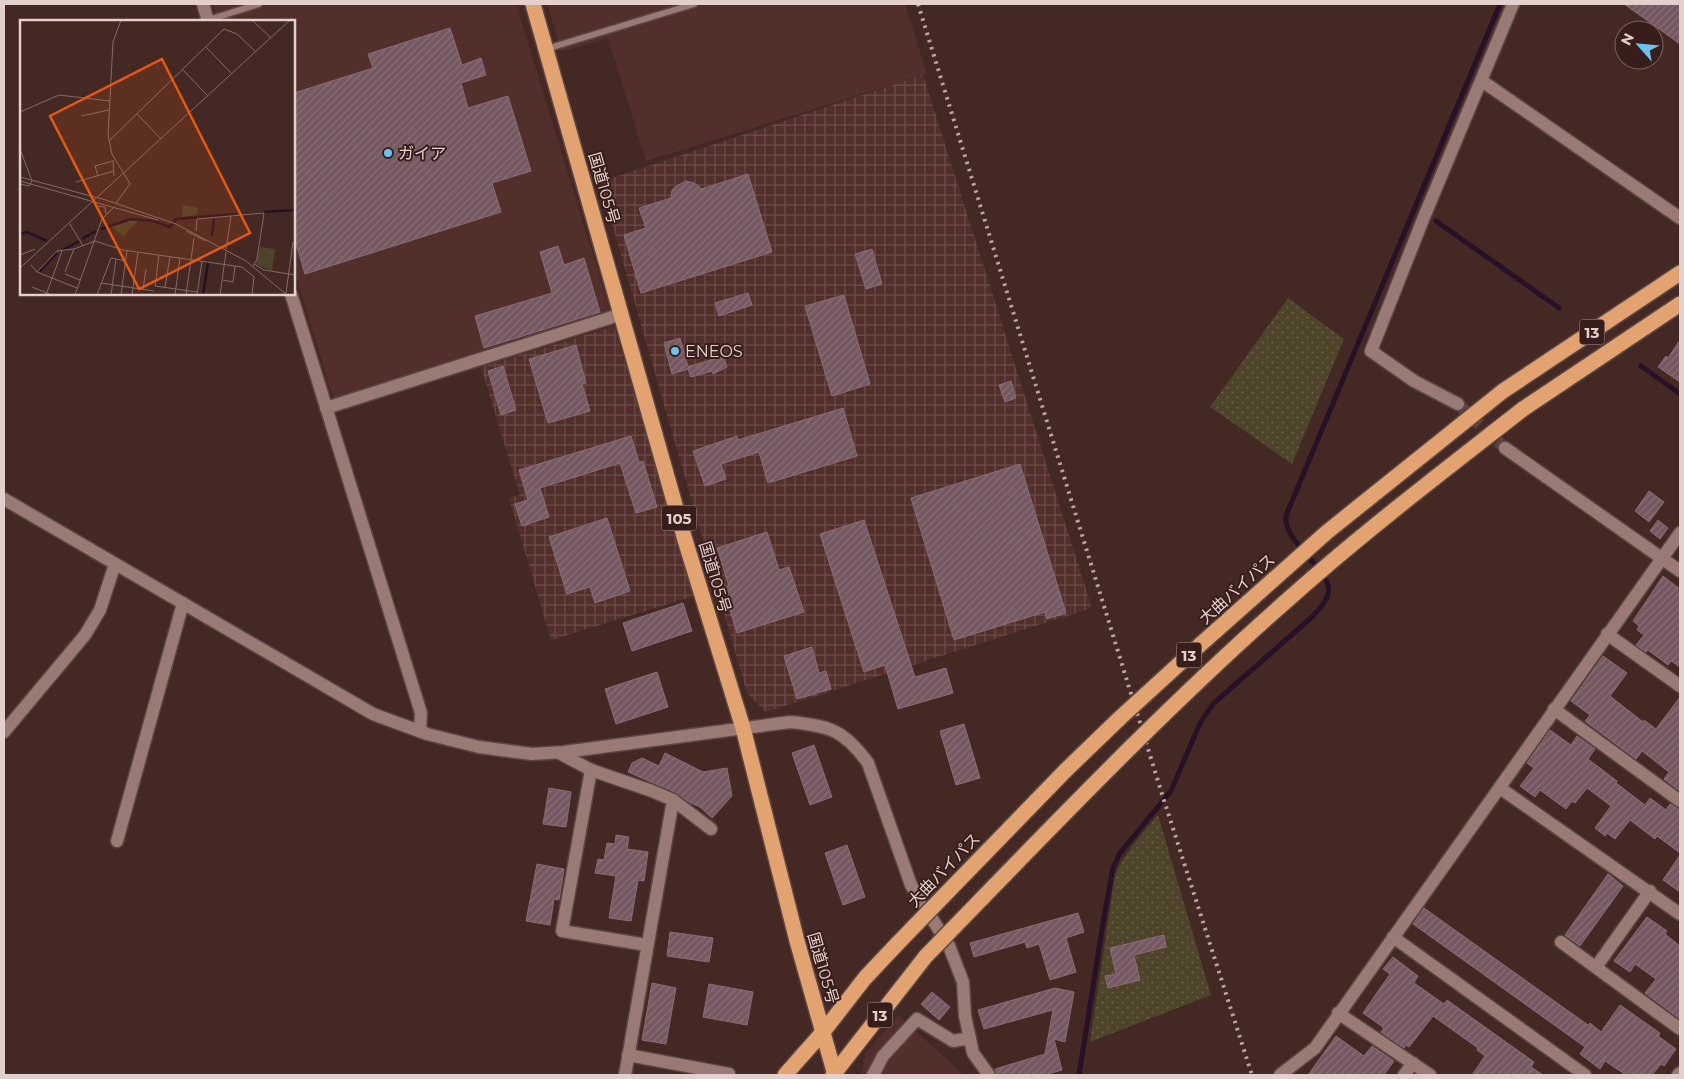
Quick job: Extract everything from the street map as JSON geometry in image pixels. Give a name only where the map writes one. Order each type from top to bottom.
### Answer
[{"type":"highway","name":"国道105号","points":[[533,4],[685,540],[743,728],[797,941],[834,1075]]},
{"type":"highway","name":"大曲バイパス","points":[[785,1075],[823,1032],[864,978],[1066,770],[1186,658],[1327,532],[1503,391],[1680,273]]},
{"type":"highway","name":"13","points":[[834,1075],[926,956],[1115,763],[1291,596],[1391,512],[1523,409],[1680,304]]},
{"type":"street","points":[[203,4],[208,20]]},
{"type":"street","points":[[1458,404],[1414,381],[1371,350],[1513,4]]},
{"type":"street","points":[[1482,81],[1680,218]]},
{"type":"street","points":[[291,295],[421,713],[420,732]]},
{"type":"street","points":[[326,408],[622,314]]},
{"type":"street","points":[[1505,448],[1680,571]]},
{"type":"street","points":[[4,499],[373,714],[420,732],[479,747],[532,754],[559,753],[790,722],[820,725],[841,734],[856,747],[868,763],[910,885],[948,946],[963,982],[965,1016],[973,1052],[989,1075]]},
{"type":"street","points":[[1280,1075],[1315,1048],[1680,533]]},
{"type":"street","points":[[4,732],[85,635],[100,610],[115,564]]},
{"type":"street","points":[[117,841],[183,603]]},
{"type":"street","points":[[1607,634],[1680,686]]},
{"type":"street","points":[[1554,709],[1680,802]]},
{"type":"street","points":[[559,753],[591,770],[672,800],[711,829]]},
{"type":"street","points":[[591,770],[562,931],[648,945]]},
{"type":"street","points":[[1500,788],[1650,891],[1680,914]]},
{"type":"street","points":[[625,1075],[672,800]]},
{"type":"street","points":[[1596,967],[1650,891]]},
{"type":"street","points":[[1393,937],[1585,1075]]},
{"type":"street","points":[[1561,942],[1680,1029]]},
{"type":"street","points":[[1338,1013],[1430,1075]]},
{"type":"street","points":[[873,1075],[883,1056],[917,1019],[953,1041],[970,1038]]},
{"type":"street","points":[[628,1056],[729,1074]]},
{"type":"street","points":[[1404,1075],[1413,1063]]},
{"type":"lane","points":[[208,20],[260,4]]},
{"type":"lane","points":[[546,50],[694,4]]},
{"type":"shaded area","points":[[213,4],[516,4],[611,314],[334,400],[295,272],[295,20],[218,20]]},
{"type":"shaded area","points":[[547,4],[905,4],[927,74],[646,161],[608,38],[562,52]]},
{"type":"shaded area","points":[[923,75],[1092,608],[766,712],[747,693],[600,182]]},
{"type":"shaded area","points":[[1288,298],[1344,339],[1292,464],[1210,407]]},
{"type":"shaded area","points":[[614,326],[695,596],[551,640],[509,498],[520,495],[481,367]]},
{"type":"shaded area","points":[[1158,815],[1211,995],[1090,1042],[1115,875],[1129,851]]},
{"type":"shaded area","points":[[898,1015],[964,1075],[861,1075],[866,1053]]},
{"type":"building","points":[[1624,4],[1680,4],[1680,44],[1664,33],[1664,20],[1646,20]]},
{"type":"building","name":"ガイア","points":[[450,28],[462,65],[481,58],[486,75],[461,83],[468,108],[508,96],[531,171],[492,183],[501,212],[305,274],[295,240],[295,93],[373,68],[368,54]]},
{"type":"building","points":[[748,174],[772,252],[641,293],[624,235],[646,228],[639,208],[671,198],[672,190],[686,181],[694,183],[702,189]]},
{"type":"building","points":[[558,246],[564,265],[584,258],[600,312],[484,348],[475,316],[552,293],[540,252]]},
{"type":"building","points":[[872,249],[882,284],[866,289],[855,254]]},
{"type":"building","points":[[748,293],[752,305],[719,316],[715,303]]},
{"type":"building","points":[[844,295],[870,384],[832,396],[805,306]]},
{"type":"building","points":[[680,338],[688,367],[723,356],[727,367],[713,374],[712,371],[691,377],[688,369],[672,374],[664,343]]},
{"type":"building","points":[[1680,340],[1680,382],[1658,367],[1666,356],[1668,358]]},
{"type":"building","points":[[576,345],[586,383],[582,384],[590,411],[548,423],[529,359]]},
{"type":"building","points":[[503,366],[516,410],[501,415],[488,371]]},
{"type":"building","points":[[1011,381],[1016,398],[1005,402],[999,385]]},
{"type":"building","points":[[843,408],[857,456],[768,483],[759,452],[721,464],[726,479],[705,486],[693,451],[737,436],[738,440]]},
{"type":"building","points":[[631,436],[639,462],[643,461],[657,507],[636,513],[620,463],[540,488],[549,517],[522,526],[515,504],[528,500],[519,470]]},
{"type":"building","points":[[1020,464],[1066,613],[1047,619],[1045,612],[954,640],[911,498]]},
{"type":"building","points":[[1649,491],[1664,502],[1649,522],[1635,511]]},
{"type":"building","points":[[607,518],[630,591],[595,603],[590,587],[567,594],[549,537]]},
{"type":"building","points":[[864,520],[915,677],[946,668],[953,693],[898,709],[885,665],[864,672],[820,534]]},
{"type":"building","points":[[1658,520],[1668,528],[1660,539],[1650,531]]},
{"type":"building","points":[[767,532],[779,570],[789,567],[804,612],[737,633],[723,588],[729,586],[717,548]]},
{"type":"building","points":[[1663,576],[1680,589],[1680,667],[1671,661],[1668,665],[1648,650],[1646,652],[1636,645],[1644,635],[1637,630],[1639,626],[1633,621]]},
{"type":"building","points":[[683,603],[692,631],[632,651],[623,623]]},
{"type":"building","points":[[812,647],[819,673],[826,671],[831,689],[797,699],[784,656]]},
{"type":"building","points":[[1603,656],[1627,673],[1610,696],[1643,722],[1644,720],[1656,729],[1680,697],[1680,791],[1664,779],[1669,772],[1642,751],[1636,759],[1585,721],[1590,715],[1571,701]]},
{"type":"building","points":[[657,672],[668,707],[616,724],[605,689]]},
{"type":"building","points":[[964,724],[980,778],[956,785],[940,731]]},
{"type":"building","points":[[1550,730],[1571,745],[1577,736],[1595,749],[1588,759],[1645,805],[1650,798],[1666,810],[1670,804],[1680,809],[1680,853],[1657,836],[1655,839],[1630,820],[1615,839],[1607,833],[1605,836],[1595,828],[1611,806],[1587,788],[1575,803],[1572,801],[1566,809],[1540,790],[1535,797],[1520,786],[1534,768],[1527,763]]},
{"type":"building","points":[[814,745],[832,797],[810,805],[792,753]]},
{"type":"building","points":[[665,753],[703,772],[727,768],[732,796],[712,818],[700,807],[676,793],[628,772],[632,763],[642,758],[659,766]]},
{"type":"building","points":[[549,788],[571,792],[566,827],[543,824]]},
{"type":"building","points":[[616,835],[629,837],[627,849],[648,852],[644,881],[638,880],[631,921],[609,918],[616,876],[595,873],[598,859],[604,860],[607,843],[615,844]]},
{"type":"building","points":[[847,845],[865,897],[843,905],[825,853]]},
{"type":"building","points":[[1680,855],[1680,892],[1663,880]]},
{"type":"building","points":[[537,864],[564,869],[559,900],[554,899],[550,925],[526,921]]},
{"type":"building","points":[[1608,874],[1623,886],[1580,946],[1565,935]]},
{"type":"building","points":[[1424,908],[1588,1025],[1590,1023],[1601,1032],[1620,1005],[1660,1033],[1658,1036],[1676,1049],[1664,1066],[1661,1064],[1652,1075],[1626,1075],[1605,1061],[1600,1069],[1580,1054],[1585,1047],[1413,924]]},
{"type":"building","points":[[1078,913],[1084,932],[1066,938],[1076,972],[1050,980],[1039,944],[1027,948],[1025,942],[974,957],[970,943]]},
{"type":"building","points":[[1647,917],[1667,931],[1665,934],[1680,946],[1680,1019],[1645,993],[1656,979],[1635,964],[1630,972],[1614,961]]},
{"type":"building","points":[[670,932],[713,938],[709,962],[667,956]]},
{"type":"building","points":[[1164,935],[1166,947],[1134,955],[1140,980],[1108,988],[1105,976],[1116,974],[1110,948]]},
{"type":"building","points":[[1393,957],[1418,976],[1414,983],[1444,1004],[1447,1000],[1534,1062],[1531,1067],[1543,1075],[1472,1075],[1485,1056],[1477,1050],[1478,1048],[1433,1016],[1409,1047],[1406,1045],[1404,1048],[1381,1032],[1384,1028],[1363,1013],[1390,974],[1383,969]]},
{"type":"building","points":[[652,983],[676,988],[666,1044],[642,1040]]},
{"type":"building","points":[[709,984],[753,992],[747,1025],[703,1017]]},
{"type":"building","points":[[1055,988],[1074,992],[1065,1042],[1054,1039],[1062,1070],[1044,1075],[997,1075],[995,1069],[1045,1054],[1053,1010],[984,1029],[978,1010]]},
{"type":"building","points":[[932,992],[950,1007],[939,1020],[921,1004]]},
{"type":"building","points":[[1336,1036],[1364,1056],[1372,1046],[1394,1061],[1384,1075],[1308,1075]]},
{"type":"waterway","points":[[1079,1075],[1113,868],[1120,853],[1171,791],[1200,723],[1214,703],[1312,617],[1327,597],[1328,586],[1324,577],[1292,537],[1287,527],[1287,513],[1500,4]]},
{"type":"waterway","points":[[1436,221],[1559,308]]},
{"type":"waterway","points":[[1641,366],[1680,394]]},
{"type":"tunnel","points":[[1458,404],[1505,448]]},
{"type":"railway","points":[[918,4],[1162,794],[1252,1075]]},
{"type":"place","name":"ガイア","points":[[388,153]]},
{"type":"place","name":"ENEOS","points":[[675,351]]}]
